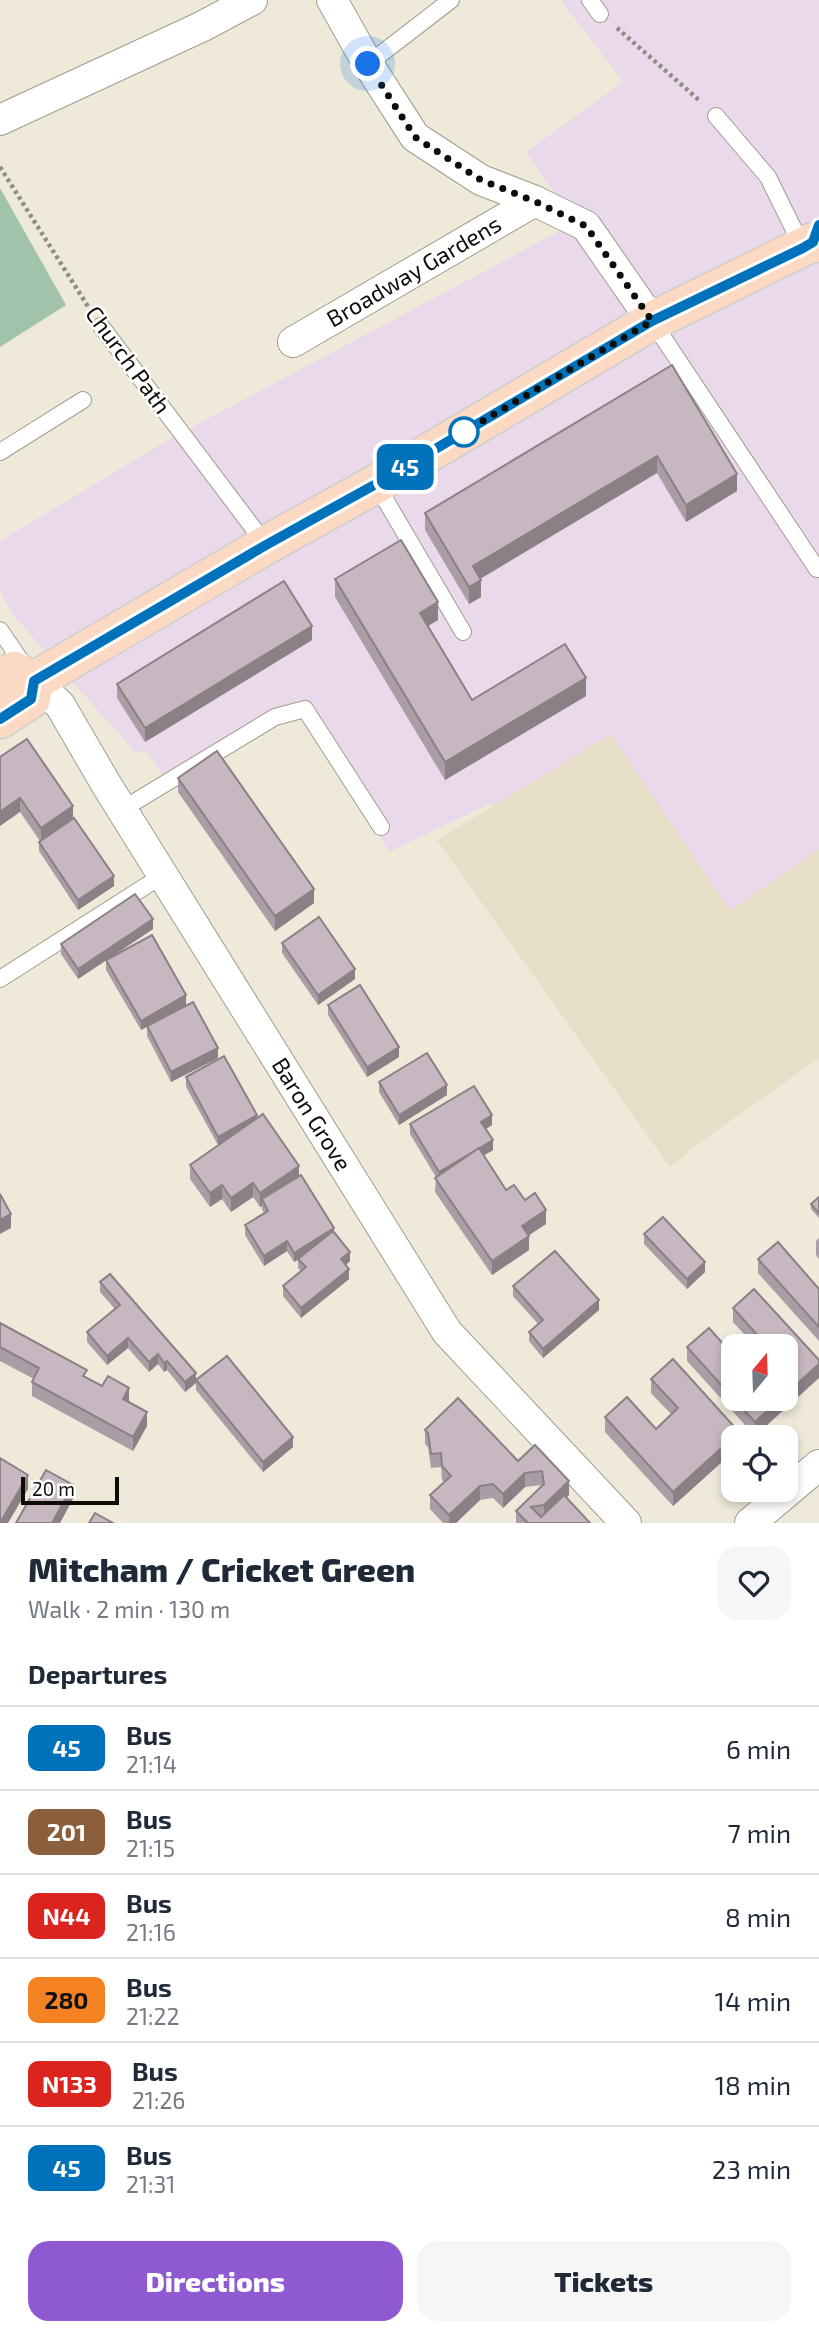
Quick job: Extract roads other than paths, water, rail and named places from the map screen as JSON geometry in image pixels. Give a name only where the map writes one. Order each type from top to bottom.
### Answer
[{"type":"main road","points":[[0,719],[31,699],[17,680],[376,484],[652,321],[814,239]]},
{"type":"street","points":[[0,120],[201,27],[252,0]]},
{"type":"street","name":"Broadway Gardens","points":[[332,0],[368,64],[415,137],[481,180],[586,226],[652,321]]},
{"type":"street","name":"Broadway Gardens","points":[[293,342],[534,201]]},
{"type":"street","name":"Baron Grove","points":[[17,680],[60,705],[447,1332],[626,1523]]},
{"type":"street","points":[[750,1523],[819,1465]]},
{"type":"lane","points":[[368,64],[450,0]]},
{"type":"lane","points":[[590,0],[600,14]]},
{"type":"lane","points":[[716,116],[768,177],[814,239]]},
{"type":"lane","points":[[652,321],[817,569]]},
{"type":"lane","name":"Church Path","points":[[101,326],[266,545]]},
{"type":"lane","points":[[0,452],[83,400]]},
{"type":"lane","points":[[376,484],[463,632]]},
{"type":"lane","points":[[0,630],[17,680]]},
{"type":"lane","points":[[122,809],[275,717],[305,709],[381,827]]},
{"type":"lane","points":[[0,979],[163,875]]}]
